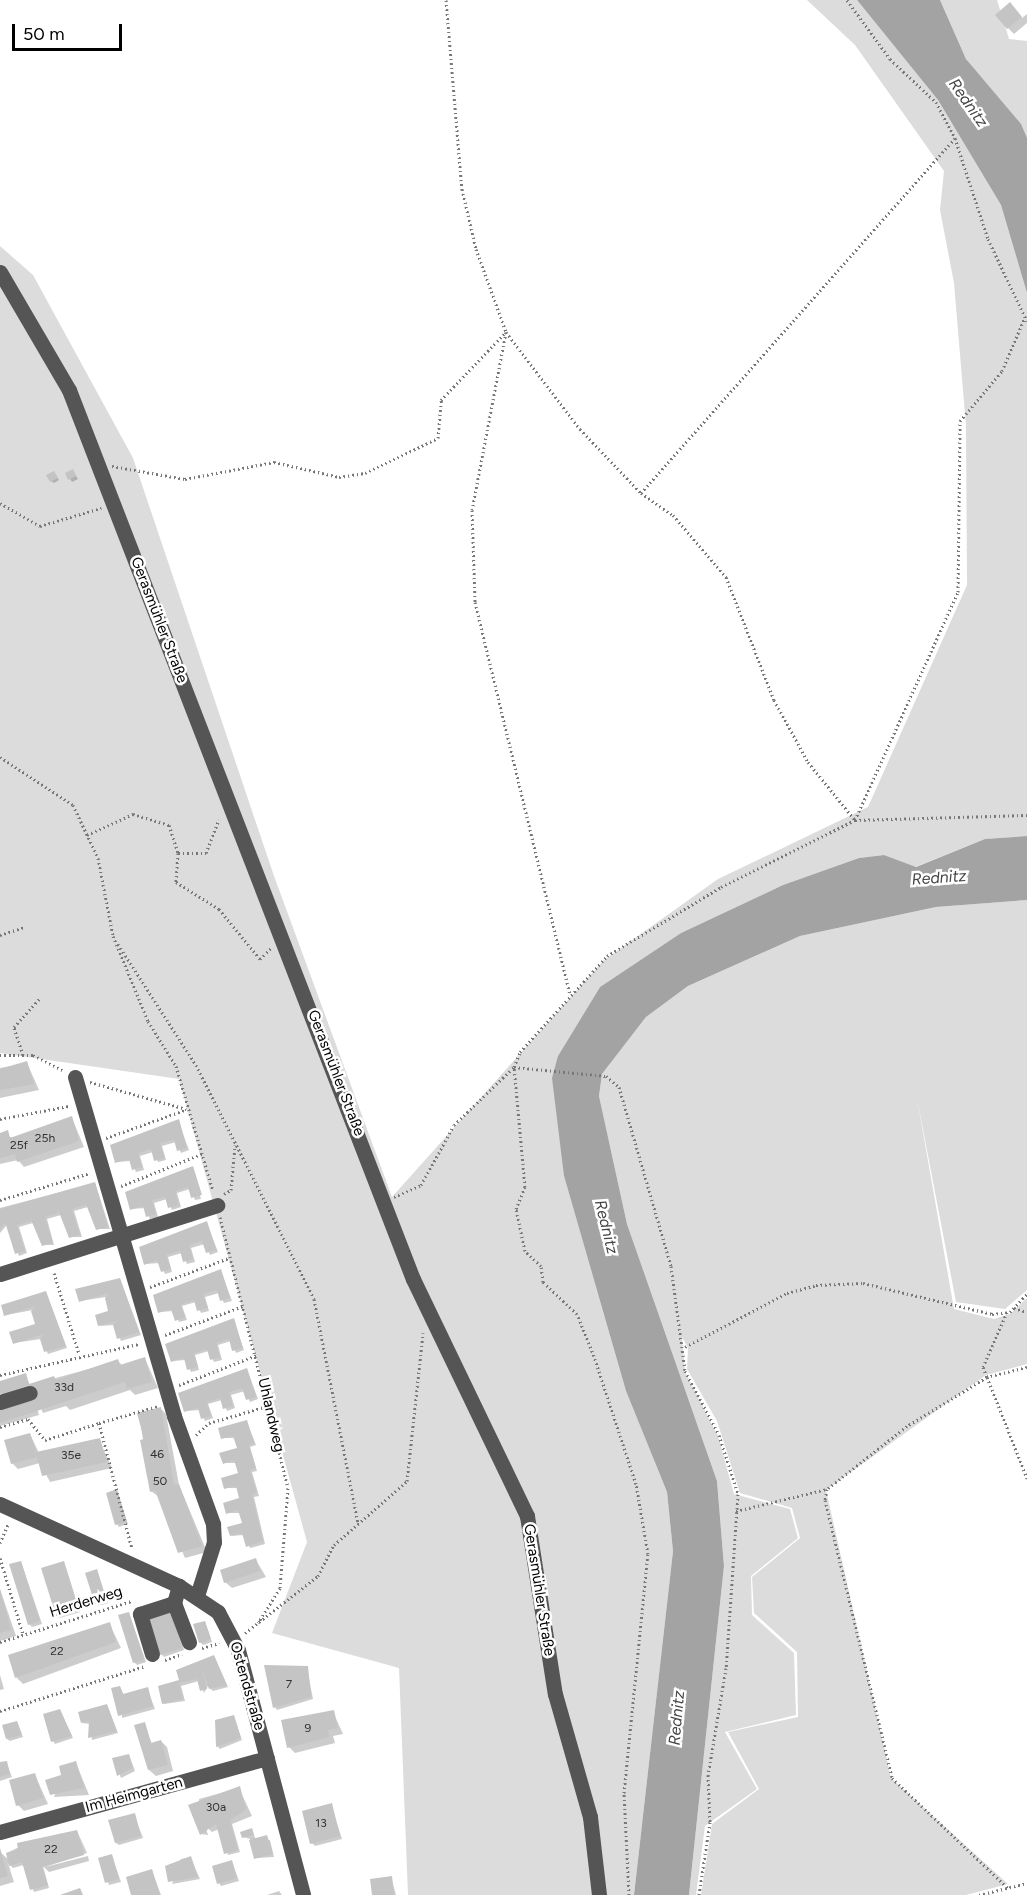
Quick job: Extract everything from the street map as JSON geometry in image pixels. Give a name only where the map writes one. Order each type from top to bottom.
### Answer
[{"type":"street","name":"Gerasmühler Straße","points":[[0,272],[69,390],[386,1200],[413,1280],[527,1515],[555,1694],[590,1817],[599,1895]]},
{"type":"street","points":[[75,1077],[168,1396],[184,1446],[196,1464],[213,1524],[214,1542],[197,1596]]},
{"type":"street","points":[[0,1274],[121,1236],[216,1202]]},
{"type":"street","points":[[0,1402],[30,1393]]},
{"type":"street","name":"Ostendstraße","points":[[7,1508],[179,1586],[218,1612],[234,1638],[303,1895]]},
{"type":"street","points":[[179,1586],[174,1603],[189,1642]]},
{"type":"street","points":[[152,1654],[140,1614],[174,1603]]},
{"type":"street","name":"Im Heimgarten","points":[[0,1832],[267,1758]]},
{"type":"path","points":[[446,0],[462,189],[476,249],[506,332],[580,429],[641,493],[673,515],[726,577],[774,700],[808,762],[855,820]]},
{"type":"path","points":[[847,0],[890,59],[936,102],[955,138],[988,239],[1026,319],[1002,371],[960,421],[958,592],[855,820]]},
{"type":"path","points":[[641,493],[955,138]]},
{"type":"path","points":[[98,464],[185,479],[274,462],[339,477],[365,473],[438,438],[441,400],[506,332]]},
{"type":"path","points":[[506,332],[472,510],[471,561],[489,675],[570,993]]},
{"type":"path","points":[[0,503],[40,526],[76,519],[113,502]]},
{"type":"path","points":[[0,757],[73,805],[99,858],[113,936],[196,1065],[314,1299],[358,1523],[407,1481],[414,1452],[419,1331],[427,1338]]},
{"type":"path","points":[[177,853],[206,853],[228,798]]},
{"type":"path","points":[[87,834],[134,814],[169,825],[177,853],[176,882],[219,909],[260,958],[283,938]]},
{"type":"path","points":[[386,1200],[421,1185],[454,1125],[514,1067],[520,1052],[570,993],[649,927],[855,820],[1027,815]]},
{"type":"path","points":[[0,935],[24,927]]},
{"type":"path","name":"Uhlandweg","points":[[113,936],[148,1021],[176,1066],[186,1109],[216,1202],[271,1405],[288,1488],[286,1553],[280,1588],[258,1623],[318,1576],[334,1545],[358,1523]]},
{"type":"path","points":[[23,1055],[14,1027],[39,999]]},
{"type":"path","points":[[0,1055],[23,1055],[75,1077],[186,1109]]},
{"type":"path","points":[[514,1067],[606,1076],[619,1087],[658,1212],[685,1347],[686,1371],[718,1435],[738,1494],[726,1668],[708,1774],[710,1822],[699,1895]]},
{"type":"path","points":[[514,1067],[525,1187],[516,1209],[525,1251],[540,1266],[543,1282],[577,1314],[594,1356],[636,1484],[648,1554],[624,1793],[629,1895]]},
{"type":"path","points":[[0,1119],[83,1103]]},
{"type":"path","points":[[94,1142],[186,1109]]},
{"type":"path","points":[[216,1202],[231,1190],[235,1143]]},
{"type":"path","points":[[108,1191],[202,1154]]},
{"type":"path","points":[[0,1200],[102,1169]]},
{"type":"path","points":[[137,1291],[230,1258]]},
{"type":"path","points":[[50,1259],[79,1354],[87,1359],[151,1340],[243,1306]]},
{"type":"path","points":[[685,1347],[788,1293],[816,1285],[863,1283],[992,1314],[1007,1312],[1027,1294]]},
{"type":"path","points":[[1014,1308],[1027,1312]]},
{"type":"path","points":[[1007,1312],[983,1366],[1027,1478]]},
{"type":"path","points":[[0,1375],[79,1354]]},
{"type":"path","points":[[0,1427],[28,1419],[45,1440],[99,1423],[168,1396],[256,1355]]},
{"type":"path","points":[[736,1511],[827,1489],[907,1426],[987,1377],[1027,1367]]},
{"type":"path","points":[[184,1446],[209,1423],[271,1405]]},
{"type":"path","points":[[99,1423],[133,1539],[127,1562]]},
{"type":"path","points":[[827,1489],[829,1524],[892,1778],[1008,1888]]},
{"type":"path","points":[[0,1543],[7,1508]]},
{"type":"path","points":[[0,1558],[23,1634]]},
{"type":"path","name":"Herderweg","points":[[0,1642],[142,1598]]},
{"type":"path","points":[[0,1711],[234,1638]]},
{"type":"path","points":[[979,1895],[1027,1883]]},
{"type":"shaded area","points":[[807,0],[857,0],[938,100],[1001,205],[1027,293],[1027,836],[985,839],[915,867],[884,855],[859,858],[783,885],[681,933],[600,987],[558,1056],[564,1176],[626,1391],[667,1492],[673,1551],[634,1895],[408,1895],[399,1668],[272,1633],[307,1542],[179,1079],[0,1053],[0,246],[33,275],[133,458],[274,876],[392,1197],[603,961],[718,879],[868,807],[967,585],[966,426],[954,283],[940,210],[944,171],[855,45]]},
{"type":"shaded area","points":[[940,0],[997,0],[1009,39],[1027,41],[1027,138],[966,59]]},
{"type":"shaded area","points":[[1027,900],[1027,1290],[1005,1309],[956,1302],[917,1098],[954,1309],[994,1319],[1010,1314],[1027,1298],[1027,1364],[986,1375],[826,1490],[891,1778],[1008,1884],[966,1895],[701,1895],[712,1824],[759,1789],[728,1732],[798,1717],[797,1652],[754,1613],[752,1577],[800,1538],[792,1508],[740,1493],[717,1421],[687,1369],[688,1348],[682,1337],[685,1372],[718,1436],[734,1494],[790,1509],[798,1538],[751,1576],[752,1615],[794,1653],[796,1715],[725,1732],[757,1789],[705,1826],[696,1895],[689,1895],[724,1566],[717,1481],[627,1224],[599,1096],[602,1074],[646,1017],[688,986],[800,936],[936,907]]},
{"type":"water","name":"Rednitz","points":[[857,0],[940,0],[966,59],[1021,124],[1027,138],[1027,293],[1001,205],[938,100]]},
{"type":"water","name":"Rednitz","points":[[1027,836],[1027,900],[936,907],[800,936],[688,986],[646,1017],[602,1074],[599,1096],[627,1224],[717,1481],[724,1566],[689,1895],[634,1895],[673,1551],[667,1492],[626,1391],[564,1176],[552,1078],[558,1056],[600,987],[681,933],[783,885],[859,858],[884,855],[916,867],[985,839]]},
{"type":"building","points":[[1010,2],[1022,17],[1007,29],[995,15]]},
{"type":"building","points":[[73,469],[76,476],[68,480],[65,473]]},
{"type":"building","points":[[54,471],[58,478],[50,482],[46,475]]},
{"type":"building","points":[[27,1061],[34,1084],[0,1090],[0,1069]]},
{"type":"building","points":[[72,1116],[79,1141],[17,1162],[15,1154],[0,1158],[0,1133],[8,1130],[10,1138]]},
{"type":"building","points":[[179,1119],[187,1148],[177,1151],[174,1140],[160,1143],[165,1158],[154,1161],[151,1149],[138,1153],[142,1167],[132,1170],[129,1159],[115,1163],[110,1145]]},
{"type":"building","points":[[193,1166],[202,1195],[191,1198],[188,1187],[175,1191],[179,1205],[168,1208],[165,1197],[152,1200],[156,1214],[146,1217],[143,1206],[130,1210],[125,1192]]},
{"type":"building","points":[[95,1182],[108,1227],[96,1230],[84,1199],[86,1205],[72,1209],[80,1235],[69,1238],[57,1207],[58,1213],[45,1217],[53,1243],[42,1246],[29,1215],[31,1221],[17,1225],[25,1251],[15,1254],[5,1222],[0,1230],[0,1209]]},
{"type":"building","points":[[207,1221],[216,1250],[206,1253],[202,1241],[189,1245],[193,1259],[183,1262],[180,1251],[166,1255],[171,1269],[161,1272],[157,1260],[144,1265],[139,1247]]},
{"type":"building","points":[[221,1269],[230,1298],[220,1301],[217,1290],[203,1294],[208,1308],[197,1311],[194,1300],[181,1304],[185,1317],[175,1321],[171,1309],[158,1313],[153,1295]]},
{"type":"building","points":[[120,1278],[139,1332],[117,1339],[113,1325],[117,1321],[98,1326],[95,1315],[108,1311],[105,1298],[109,1293],[79,1302],[75,1289]]},
{"type":"building","points":[[46,1291],[66,1346],[44,1352],[40,1339],[44,1334],[13,1344],[9,1332],[35,1324],[31,1311],[36,1306],[4,1316],[1,1305]]},
{"type":"building","points":[[234,1318],[243,1348],[232,1351],[229,1339],[216,1343],[220,1357],[210,1360],[207,1349],[194,1353],[198,1367],[187,1370],[184,1358],[171,1362],[165,1344]]},
{"type":"building","points":[[145,1357],[152,1382],[127,1389],[125,1382],[0,1423],[0,1410],[34,1400],[29,1385],[0,1394],[0,1381],[26,1373],[29,1384],[54,1376],[56,1380],[118,1359],[120,1365]]},
{"type":"building","points":[[247,1368],[256,1397],[246,1400],[242,1388],[229,1392],[233,1406],[223,1409],[220,1398],[207,1402],[211,1416],[201,1419],[198,1408],[184,1412],[178,1393]]},
{"type":"building","points":[[161,1407],[174,1485],[179,1484],[202,1546],[178,1553],[155,1490],[150,1492],[140,1440],[144,1439],[137,1413]]},
{"type":"building","points":[[247,1420],[254,1443],[249,1445],[256,1468],[250,1470],[257,1493],[252,1494],[263,1541],[246,1547],[242,1533],[230,1536],[227,1527],[242,1523],[238,1510],[226,1514],[223,1503],[239,1498],[236,1486],[224,1489],[221,1478],[238,1473],[234,1460],[223,1464],[219,1453],[237,1448],[233,1436],[221,1439],[218,1428]]},
{"type":"building","points":[[30,1433],[36,1452],[100,1438],[107,1462],[42,1476],[37,1457],[11,1464],[4,1440]]},
{"type":"building","points":[[117,1489],[127,1522],[115,1525],[106,1493]]},
{"type":"building","points":[[256,1558],[260,1571],[224,1583],[220,1570]]},
{"type":"building","points":[[21,1561],[40,1621],[28,1625],[9,1564]]},
{"type":"building","points":[[64,1561],[79,1609],[56,1616],[41,1568]]},
{"type":"building","points":[[97,1569],[107,1601],[95,1604],[85,1573]]},
{"type":"building","points":[[0,1589],[11,1630],[0,1633]]},
{"type":"building","points":[[171,1611],[182,1648],[160,1655],[149,1618]]},
{"type":"building","points":[[129,1612],[144,1660],[133,1663],[118,1615]]},
{"type":"building","points":[[205,1621],[211,1639],[199,1643],[193,1624]]},
{"type":"building","points":[[110,1622],[116,1642],[15,1678],[8,1655]]},
{"type":"building","points":[[214,1655],[227,1685],[209,1689],[202,1669],[207,1689],[200,1691],[197,1679],[179,1683],[183,1699],[162,1704],[158,1686],[179,1680],[176,1670]]},
{"type":"building","points":[[264,1665],[308,1666],[311,1697],[273,1708]]},
{"type":"building","points":[[120,1686],[123,1694],[148,1687],[153,1706],[118,1716],[111,1688]]},
{"type":"building","points":[[107,1704],[117,1731],[88,1738],[89,1721],[81,1723],[78,1712]]},
{"type":"building","points":[[60,1709],[72,1736],[51,1742],[43,1714]]},
{"type":"building","points":[[334,1710],[338,1728],[328,1730],[329,1737],[287,1748],[281,1720]]},
{"type":"building","points":[[234,1715],[241,1738],[216,1747],[215,1720]]},
{"type":"building","points":[[17,1721],[22,1735],[6,1739],[2,1725]]},
{"type":"building","points":[[145,1722],[151,1743],[161,1740],[168,1765],[148,1770],[134,1725]]},
{"type":"building","points":[[129,1754],[133,1768],[117,1776],[112,1758]]},
{"type":"building","points":[[7,1761],[10,1774],[0,1777],[0,1762]]},
{"type":"building","points":[[76,1761],[84,1788],[50,1795],[45,1780],[61,1775],[59,1766]]},
{"type":"building","points":[[35,1773],[43,1798],[16,1806],[9,1780]]},
{"type":"building","points":[[240,1786],[246,1810],[230,1820],[238,1850],[224,1854],[216,1824],[200,1835],[188,1805]]},
{"type":"building","points":[[332,1803],[340,1836],[310,1844],[302,1811]]},
{"type":"building","points":[[135,1813],[141,1836],[115,1843],[108,1820]]},
{"type":"building","points":[[252,1828],[254,1835],[242,1838],[240,1832]]},
{"type":"building","points":[[77,1830],[84,1855],[42,1867],[48,1885],[30,1890],[22,1862],[9,1866],[6,1853],[18,1849],[17,1843]]},
{"type":"building","points":[[267,1835],[273,1854],[254,1859],[249,1840]]},
{"type":"building","points":[[0,1848],[8,1876],[0,1878]]},
{"type":"building","points":[[112,1854],[119,1879],[105,1883],[98,1858]]},
{"type":"building","points":[[191,1856],[198,1877],[168,1882],[165,1866]]},
{"type":"building","points":[[232,1860],[237,1878],[217,1884],[212,1866]]},
{"type":"building","points":[[152,1869],[160,1895],[131,1895],[126,1877]]},
{"type":"building","points":[[392,1876],[394,1895],[372,1895],[370,1879]]},
{"type":"building","points":[[80,1888],[83,1895],[60,1895]]}]
